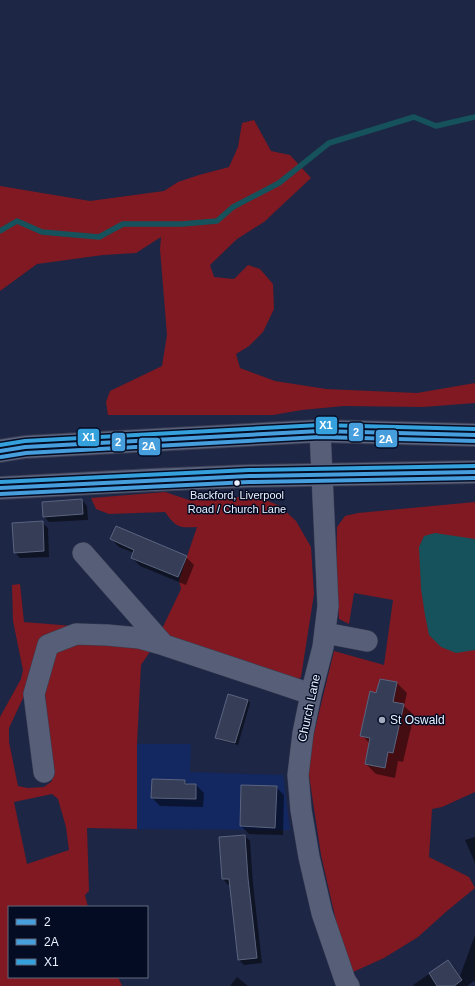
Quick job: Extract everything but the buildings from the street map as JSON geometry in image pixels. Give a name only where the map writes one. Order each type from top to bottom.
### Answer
[{"type":"highway","points":[[0,451],[25,447],[320,431],[475,435]]},
{"type":"highway","points":[[0,488],[249,476],[475,472]]},
{"type":"street","name":"Church Lane","points":[[320,431],[328,606],[323,647],[302,733],[298,775],[301,810],[309,857],[322,913],[343,984]]},
{"type":"street","points":[[83,553],[164,645]]},
{"type":"street","points":[[325,633],[367,641]]},
{"type":"street","points":[[44,772],[34,694],[48,645],[76,634],[107,634],[139,638],[311,694]]},
{"type":"shaded area","points":[[254,120],[271,151],[290,155],[311,178],[264,222],[237,239],[210,265],[214,277],[234,279],[248,265],[260,269],[273,284],[274,309],[263,332],[249,346],[236,354],[240,368],[275,381],[326,389],[417,393],[475,383],[475,403],[423,407],[344,406],[302,410],[273,415],[108,415],[106,402],[110,391],[162,366],[167,335],[160,249],[161,237],[136,253],[103,255],[37,264],[0,291],[0,186],[90,201],[164,191],[178,182],[229,167],[238,147],[242,123]]},
{"type":"shaded area","points":[[165,492],[189,500],[256,496],[280,506],[296,521],[311,547],[314,594],[301,677],[298,680],[160,633],[181,589],[179,580],[197,527],[178,526],[165,512],[109,514],[96,509],[91,498]]},
{"type":"shaded area","points":[[475,502],[475,792],[442,807],[432,809],[429,857],[469,877],[475,888],[418,937],[384,958],[353,972],[339,934],[321,855],[307,762],[334,651],[384,665],[393,600],[354,593],[349,624],[339,619],[336,579],[337,527],[345,516],[358,513]]},
{"type":"shaded area","points":[[435,533],[475,539],[475,650],[456,653],[441,647],[429,635],[421,589],[419,547],[424,536]]},
{"type":"shaded area","points":[[20,584],[24,622],[97,628],[67,629],[31,681],[9,728],[9,742],[18,786],[28,788],[44,787],[52,781],[48,746],[45,693],[46,669],[54,654],[82,638],[151,650],[141,665],[137,744],[137,829],[87,828],[89,891],[85,895],[88,906],[8,906],[8,978],[118,978],[122,986],[0,986],[0,717],[21,679],[23,670],[13,621],[12,585]],"holes":[[[52,794],[58,799],[66,827],[69,850],[27,864],[14,802]]]},
{"type":"shaded area","points":[[137,744],[191,744],[190,772],[283,775],[290,830],[137,829]]},
{"type":"waterway","points":[[0,231],[17,221],[42,232],[99,237],[123,224],[182,224],[217,221],[233,207],[279,183],[329,143],[414,117],[436,126],[475,117]]},
{"type":"transit line","name":"X1","points":[[0,445],[25,441],[320,425],[475,429]]},
{"type":"transit line","name":"2","points":[[0,451],[25,447],[320,431],[475,435]]},
{"type":"transit line","name":"2A","points":[[1,457],[26,453],[320,437],[475,441]]},
{"type":"transit line","name":"X1","points":[[0,482],[249,470],[475,466]]},
{"type":"transit line","name":"2","points":[[0,488],[249,476],[475,472]]},
{"type":"transit line","name":"2A","points":[[0,494],[249,482],[475,478]]},
{"type":"place","name":"Backford, Liverpool Road / Church Lane","points":[[237,483]]},
{"type":"place","name":"St Oswald","points":[[382,720]]}]
